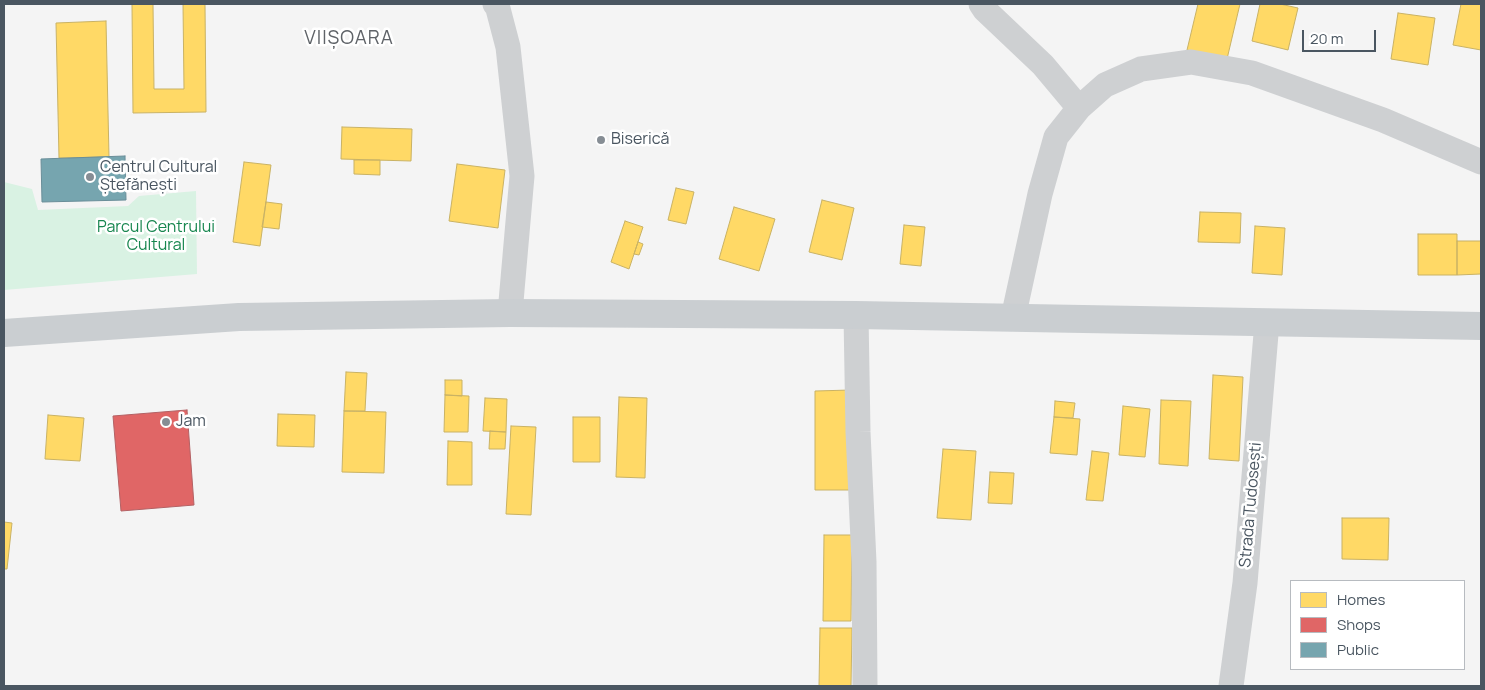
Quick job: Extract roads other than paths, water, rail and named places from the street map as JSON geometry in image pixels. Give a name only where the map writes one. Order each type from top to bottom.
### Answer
[{"type":"main road","points":[[4,333],[239,317],[510,314],[856,316],[1481,326]]},
{"type":"street","points":[[495,4],[497,5],[508,46],[522,176],[510,314]]},
{"type":"street","points":[[981,4],[1043,65],[1078,108]]},
{"type":"street","points":[[1012,318],[1040,194],[1056,137],[1078,108],[1105,85],[1140,69],[1191,62],[1252,73],[1383,120],[1481,162]]},
{"type":"street","points":[[856,316],[858,432],[864,562],[865,686]]},
{"type":"street","name":"Strada Tudosești","points":[[1231,686],[1245,583],[1267,322]]},
{"type":"place","name":"Biserică","points":[[601,140]]},
{"type":"place","name":"Centrul Cultural Ștefănești","points":[[90,177]]},
{"type":"place","name":"Jam","points":[[166,422]]},
{"type":"district","name":"VIIȘOARA","points":[[349,39]]},
{"type":"park label","name":"Parcul Centrului Cultural","points":[[156,237]]}]
